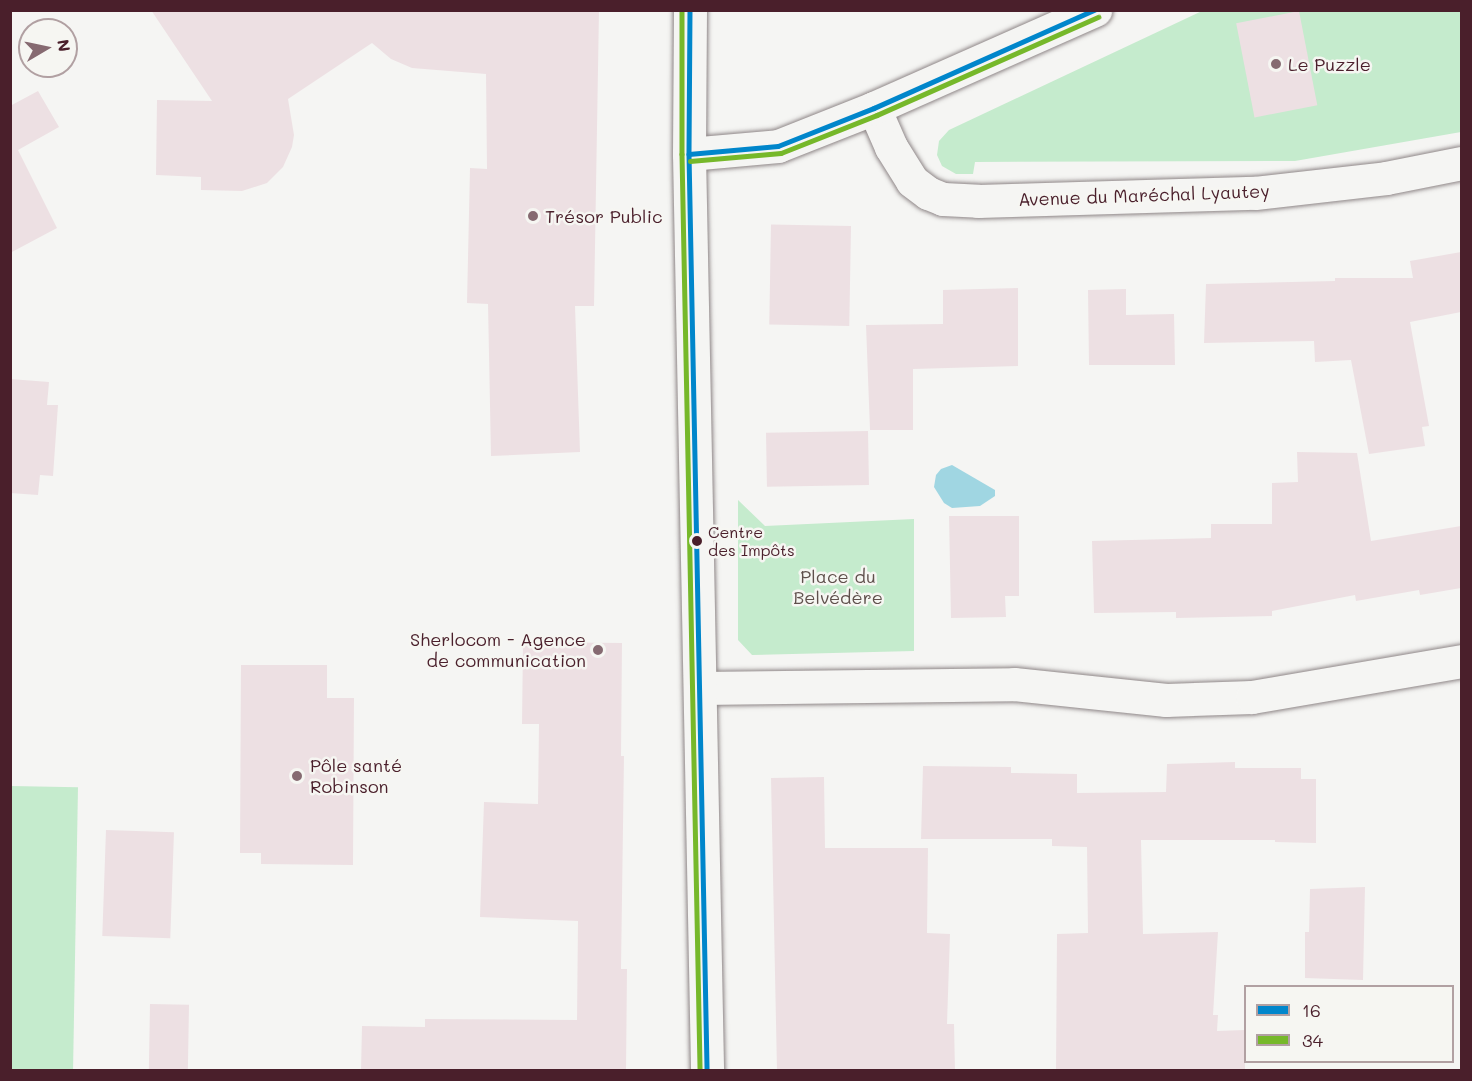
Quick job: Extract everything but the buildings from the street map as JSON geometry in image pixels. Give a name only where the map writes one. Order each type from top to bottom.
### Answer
[{"type":"street","points":[[690,10],[689,154],[707,1071]]},
{"type":"street","points":[[689,154],[778,146],[874,108],[1095,10]]},
{"type":"street","name":"Avenue du Maréchal Lyautey","points":[[874,108],[891,147],[912,181],[928,193],[944,199],[978,201],[1256,193],[1386,178],[1461,163]]},
{"type":"street","points":[[700,688],[1014,684],[1166,700],[1252,697],[1461,662]]},
{"type":"green space","points":[[1202,11],[1461,11],[1461,132],[1295,161],[975,162],[973,174],[956,174],[942,166],[937,155],[939,141],[949,130]]},
{"type":"green space","name":"Place du Belvédère","points":[[738,500],[765,526],[914,519],[914,651],[752,655],[738,640]]},
{"type":"green space","points":[[11,786],[78,787],[73,1070],[10,1070]]},
{"type":"water","points":[[952,465],[995,490],[995,496],[980,506],[952,508],[944,503],[934,487],[936,475],[941,469]]},
{"type":"transit line","name":"34","points":[[682,10],[682,154],[700,1070]]},
{"type":"transit line","name":"16","points":[[690,10],[689,154],[707,1070]]},
{"type":"transit line","name":"16","points":[[689,154],[778,146],[874,108],[1094,10]]},
{"type":"transit line","name":"34","points":[[690,161],[781,153],[877,115],[1098,17]]},
{"type":"place","name":"Le Puzzle","points":[[1276,64]]},
{"type":"place","name":"Trésor Public","points":[[533,216]]},
{"type":"place","name":"Centre des Impôts","points":[[697,541]]},
{"type":"place","name":"Sherlocom - Agence de communication","points":[[598,650]]},
{"type":"place","name":"Pôle santé Robinson","points":[[297,776]]}]
